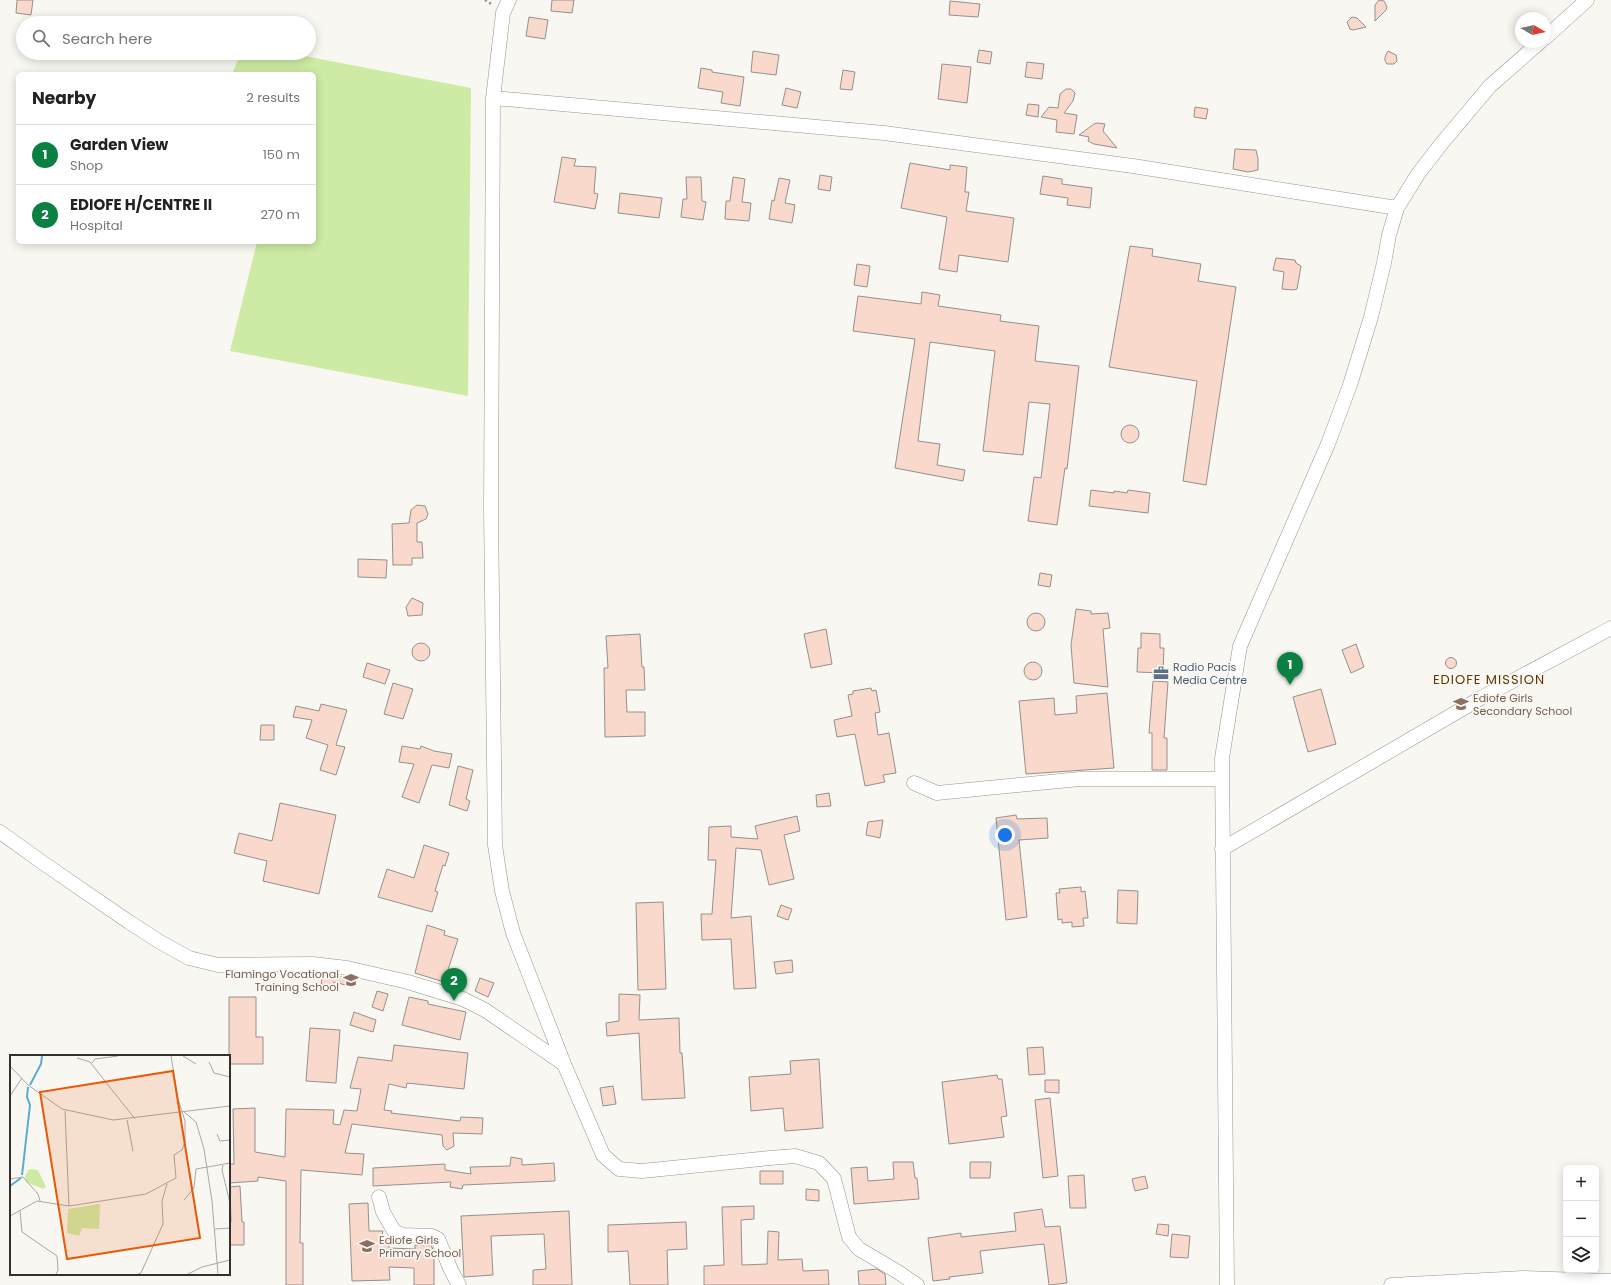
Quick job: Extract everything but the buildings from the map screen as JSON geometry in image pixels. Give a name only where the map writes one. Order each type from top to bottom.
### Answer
[{"type":"street","points":[[509,0],[503,12],[493,98],[491,510],[496,845],[502,891],[512,933],[564,1064],[603,1155],[619,1169],[642,1171],[795,1156],[819,1163],[834,1179],[849,1237],[859,1249],[917,1285]]},
{"type":"street","points":[[1551,33],[1587,0]]},
{"type":"street","points":[[1227,1285],[1222,758],[1240,646],[1328,444],[1350,385],[1370,317],[1384,263],[1389,235],[1397,208],[1418,174],[1490,86],[1533,48]]},
{"type":"street","points":[[493,98],[884,133],[1133,166],[1397,208]]},
{"type":"street","points":[[1222,849],[1481,698],[1611,628]]},
{"type":"street","points":[[914,783],[937,793],[1080,779],[1222,779]]},
{"type":"street","points":[[0,832],[129,922],[160,942],[189,958],[218,965],[313,964],[347,968],[408,982],[463,999],[480,1007],[564,1064]]},
{"type":"street","points":[[379,1197],[383,1212],[394,1231],[402,1234],[432,1236],[438,1239],[459,1285]]},
{"type":"street","points":[[1391,1285],[1523,1278],[1611,1281]]},
{"type":"green space","points":[[316,58],[471,88],[468,396],[230,351],[257,244],[316,244],[316,72],[233,72],[238,60],[316,60]]},
{"type":"place","name":"Radio Pacis Media Centre","points":[[1161,673]]},
{"type":"place","name":"Garden View","points":[[1290,685]]},
{"type":"place","name":"Ediofe Girls Secondary School","points":[[1461,704]]},
{"type":"place","name":"Flamingo Vocational Training School","points":[[351,980]]},
{"type":"place","name":"EDIOFE H/CENTRE II","points":[[454,1001]]},
{"type":"place","name":"Ediofe Girls Primary School","points":[[367,1246]]},
{"type":"district","name":"EDIOFE MISSION","points":[[1489,679]]}]
